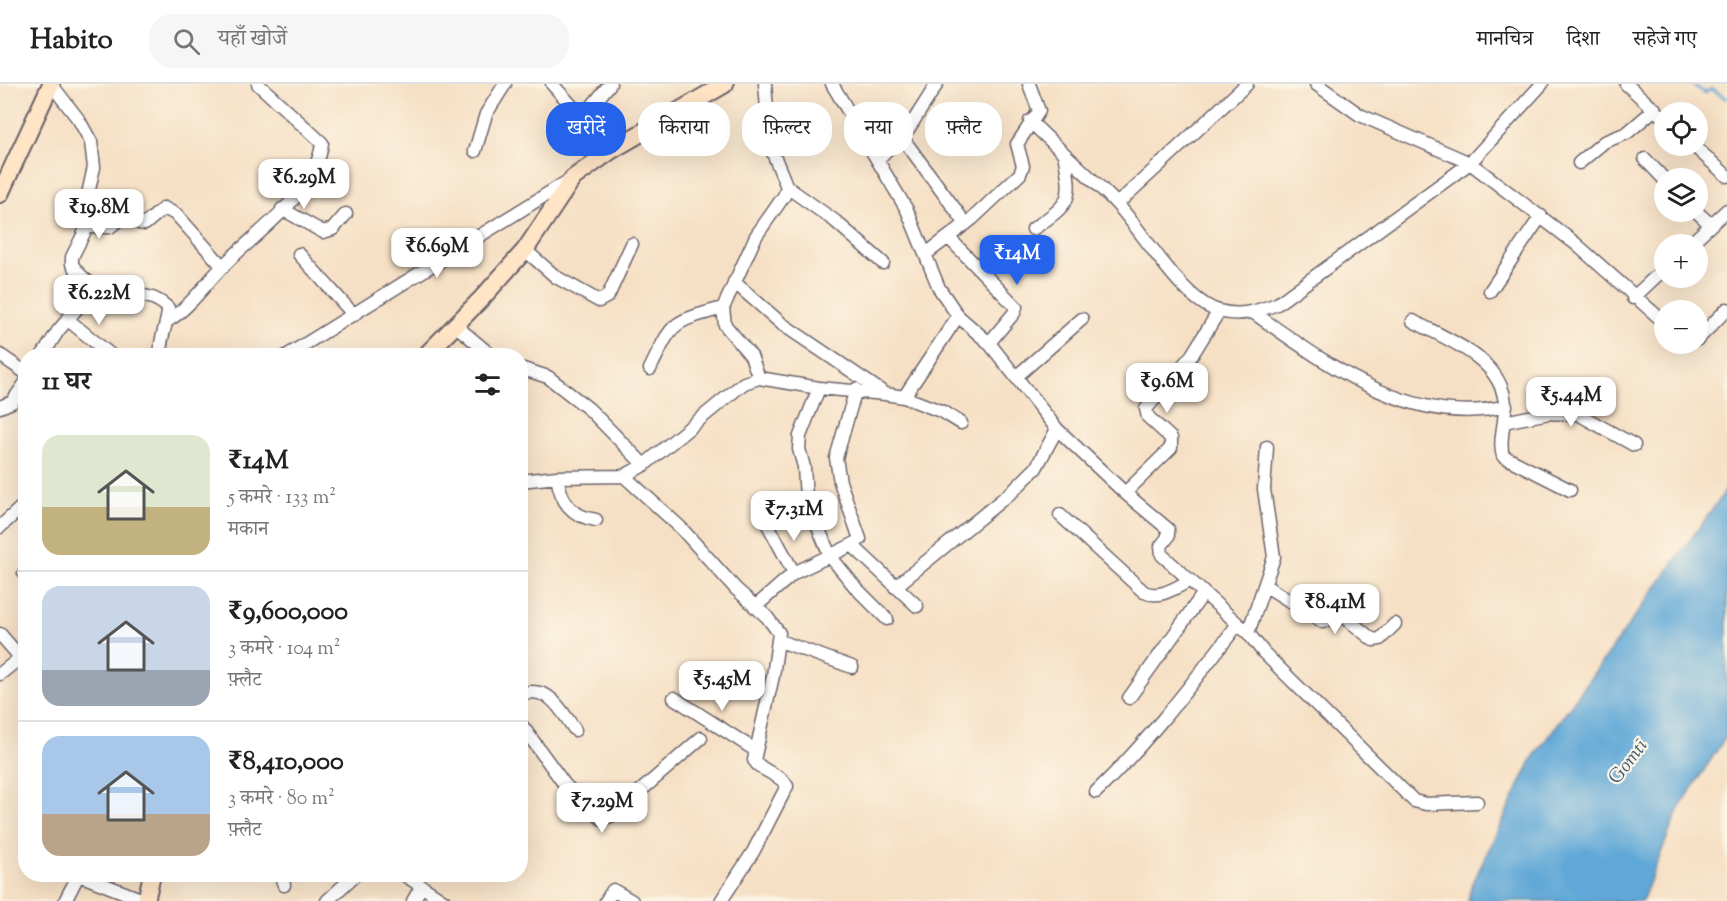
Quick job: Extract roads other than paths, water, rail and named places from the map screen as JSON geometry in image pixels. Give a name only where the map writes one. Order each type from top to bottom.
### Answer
[{"type":"street","points":[[0,194],[51,84],[80,120],[91,142],[94,167],[86,203],[87,227],[72,258],[72,264],[95,287],[110,294],[141,295],[162,302],[168,308],[169,320],[162,348]]},
{"type":"street","points":[[169,320],[182,312],[223,267],[297,195],[318,166],[322,143],[258,84]]},
{"type":"street","points":[[475,151],[486,114],[505,84]]},
{"type":"street","points":[[552,84],[569,102]]},
{"type":"street","points":[[595,102],[610,84]]},
{"type":"street","points":[[626,142],[725,84]]},
{"type":"street","points":[[765,84],[770,146],[787,187],[835,221],[883,263]]},
{"type":"street","points":[[832,84],[908,210],[939,288],[958,316],[989,343],[1058,429],[1125,493],[1168,529],[1168,537],[1161,546],[1160,552],[1248,633],[1264,653],[1414,801],[1426,804],[1477,802]]},
{"type":"street","points":[[913,120],[937,84]]},
{"type":"street","points":[[926,254],[966,224],[1020,174],[1023,166],[1017,144],[1030,121],[1038,116],[1039,111],[1029,84]]},
{"type":"street","points":[[1117,204],[1247,84]]},
{"type":"street","points":[[1316,84],[1360,115],[1470,163],[1541,216],[1654,314]]},
{"type":"street","points":[[1030,121],[1117,204],[1200,302],[1219,311],[1254,313],[1277,304],[1470,163],[1542,84]]},
{"type":"street","points":[[1626,84],[1654,108]]},
{"type":"street","points":[[1579,163],[1604,142],[1627,133],[1654,110]]},
{"type":"street","points":[[913,152],[966,224]]},
{"type":"street","points":[[1033,229],[1061,209],[1066,202],[1070,184],[1064,154]]},
{"type":"street","points":[[299,348],[573,178],[604,156]]},
{"type":"street","points":[[877,160],[881,156]]},
{"type":"street","points":[[1705,156],[1727,176]]},
{"type":"street","points":[[1645,159],[1654,168]]},
{"type":"street","points":[[433,348],[525,250],[573,178]]},
{"type":"street","points":[[759,378],[751,356],[725,325],[723,308],[756,236],[787,187]]},
{"type":"street","points":[[87,227],[110,227],[125,216],[145,224],[164,208],[177,215],[223,267]]},
{"type":"street","points":[[282,209],[322,232],[333,229],[346,214]]},
{"type":"street","points":[[1701,234],[1727,210]]},
{"type":"street","points":[[1490,291],[1541,216]]},
{"type":"street","points":[[1708,222],[1711,225]]},
{"type":"street","points":[[949,238],[1016,307],[1014,313],[989,343]]},
{"type":"street","points":[[525,250],[556,277],[599,301],[608,296],[633,244]]},
{"type":"street","points":[[299,254],[354,315]]},
{"type":"street","points":[[1633,298],[1654,278]]},
{"type":"street","points":[[734,282],[782,324],[885,394]]},
{"type":"street","points":[[47,348],[67,319],[95,287]]},
{"type":"street","points":[[650,369],[670,329],[681,320],[723,308]]},
{"type":"street","points":[[1708,329],[1727,309]]},
{"type":"street","points":[[1125,493],[1171,448],[1172,438],[1148,417],[1146,409],[1192,355],[1219,311]]},
{"type":"street","points":[[1254,313],[1313,354],[1373,388],[1411,404],[1471,413],[1506,406]]},
{"type":"street","points":[[904,397],[958,316]]},
{"type":"street","points":[[67,319],[102,348]]},
{"type":"street","points":[[1017,376],[1082,319]]},
{"type":"street","points":[[1413,321],[1479,358],[1496,374],[1502,384],[1506,406],[1501,452],[1506,460],[1570,490]]},
{"type":"street","points":[[455,326],[482,348]]},
{"type":"street","points":[[0,355],[18,367]]},
{"type":"street","points":[[528,371],[548,377],[589,409],[644,465]]},
{"type":"street","points":[[528,481],[557,477],[624,476],[644,465],[744,383],[759,378],[819,388],[856,389],[904,397],[943,412],[961,423]]},
{"type":"street","points":[[819,388],[800,436],[799,449],[804,466],[806,498],[830,556],[856,588],[887,619]]},
{"type":"street","points":[[755,607],[794,573],[852,545],[860,535],[840,482],[836,458],[856,389]]},
{"type":"street","points":[[0,407],[12,402],[18,393]]},
{"type":"street","points":[[1504,422],[1549,413],[1578,414],[1634,445]]},
{"type":"street","points":[[895,587],[1014,490],[1036,468],[1058,429]]},
{"type":"street","points":[[1248,633],[1266,586],[1274,557],[1264,489],[1267,447]]},
{"type":"street","points":[[624,476],[680,527],[775,627],[780,641],[754,760],[758,767],[784,780],[787,786],[753,852],[721,901]]},
{"type":"street","points":[[557,477],[560,494],[575,514],[580,518],[596,520]]},
{"type":"street","points":[[0,528],[18,511]]},
{"type":"street","points":[[1060,515],[1144,592],[1152,595],[1163,593],[1189,581]]},
{"type":"street","points":[[768,525],[794,573]]},
{"type":"street","points":[[852,545],[917,606]]},
{"type":"street","points":[[1266,586],[1323,622],[1341,614],[1373,640],[1380,639],[1395,624]]},
{"type":"street","points":[[1129,698],[1203,594]]},
{"type":"street","points":[[1096,792],[1130,760],[1238,624]]},
{"type":"street","points":[[0,634],[18,655]]},
{"type":"street","points":[[780,641],[852,668]]},
{"type":"street","points":[[0,674],[18,664]]},
{"type":"street","points":[[528,692],[534,691],[549,696],[575,730]]},
{"type":"street","points":[[674,698],[755,750]]},
{"type":"street","points":[[528,734],[565,785],[602,819],[613,815],[701,738]]},
{"type":"street","points":[[64,901],[75,882]]},
{"type":"street","points":[[97,882],[146,901],[150,882]]},
{"type":"street","points":[[327,901],[347,882]]},
{"type":"street","points":[[414,882],[444,901]]},
{"type":"street","points":[[413,901],[421,887]]},
{"type":"street","points":[[606,901],[613,891],[632,901]]},
{"type":"water","name":"Gomtī","points":[[1727,489],[1727,735],[1678,810],[1642,901],[1468,901],[1471,887],[1532,759]]},
{"type":"waterway","points":[[1692,84],[1704,93],[1712,89],[1727,99]]}]
